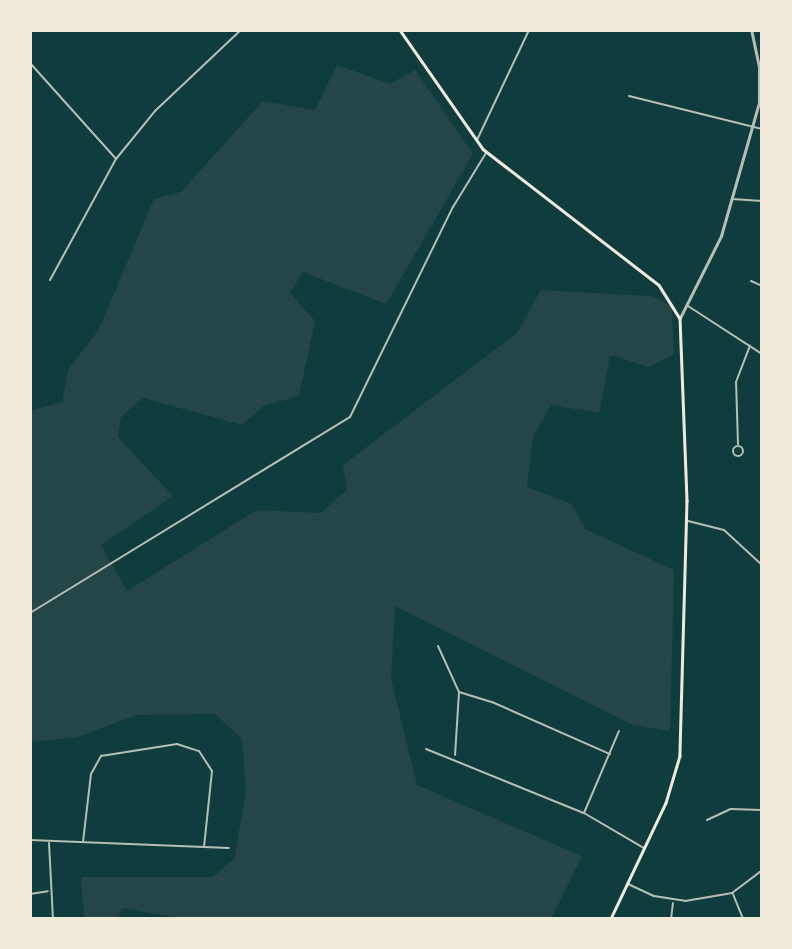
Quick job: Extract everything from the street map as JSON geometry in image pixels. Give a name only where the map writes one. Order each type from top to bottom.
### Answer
[{"type":"main road","points":[[400,30],[486,152],[659,285],[680,318],[687,521],[680,757],[671,793],[611,919]]},
{"type":"street","points":[[50,281],[116,159],[155,111],[242,30]]},
{"type":"street","points":[[477,141],[529,30]]},
{"type":"street","points":[[680,318],[721,236],[753,128],[761,86],[751,30]]},
{"type":"street","points":[[30,63],[116,159]]},
{"type":"street","points":[[629,96],[762,129]]},
{"type":"street","points":[[30,613],[350,417],[453,207],[486,152]]},
{"type":"street","points":[[732,198],[762,201]]},
{"type":"street","points":[[751,281],[762,286]]},
{"type":"street","points":[[688,306],[762,354]]},
{"type":"street","points":[[738,444],[736,382],[750,346]]},
{"type":"street","points":[[687,521],[720,527],[762,565]]},
{"type":"street","points":[[438,646],[459,692],[455,757]]},
{"type":"street","points":[[459,692],[492,702],[610,754]]},
{"type":"street","points":[[584,813],[619,730]]},
{"type":"street","points":[[83,842],[91,775],[101,756],[177,744],[204,755],[212,771],[204,847]]},
{"type":"street","points":[[426,749],[455,757],[584,813],[644,848]]},
{"type":"street","points":[[707,820],[738,808],[762,810]]},
{"type":"street","points":[[30,840],[229,848]]},
{"type":"street","points":[[49,841],[53,919]]},
{"type":"street","points":[[627,883],[673,902],[732,892],[762,870]]},
{"type":"street","points":[[30,894],[50,891]]},
{"type":"street","points":[[732,892],[743,919]]},
{"type":"street","points":[[671,919],[673,902]]},
{"type":"shaded area","points":[[337,65],[390,84],[415,70],[473,154],[386,304],[303,272],[290,293],[315,321],[299,396],[263,406],[242,425],[143,398],[121,417],[118,437],[173,496],[101,545],[127,591],[257,510],[321,513],[347,490],[343,465],[517,333],[541,290],[652,296],[672,307],[674,354],[649,367],[610,355],[599,413],[551,405],[533,437],[527,487],[572,504],[585,529],[674,570],[670,731],[633,725],[395,606],[391,679],[417,785],[582,856],[551,919],[185,919],[122,908],[118,919],[84,919],[81,877],[213,877],[234,859],[246,793],[242,739],[215,714],[137,715],[77,737],[30,742],[30,411],[62,402],[68,370],[99,329],[154,199],[181,192],[263,101],[315,110]]}]
